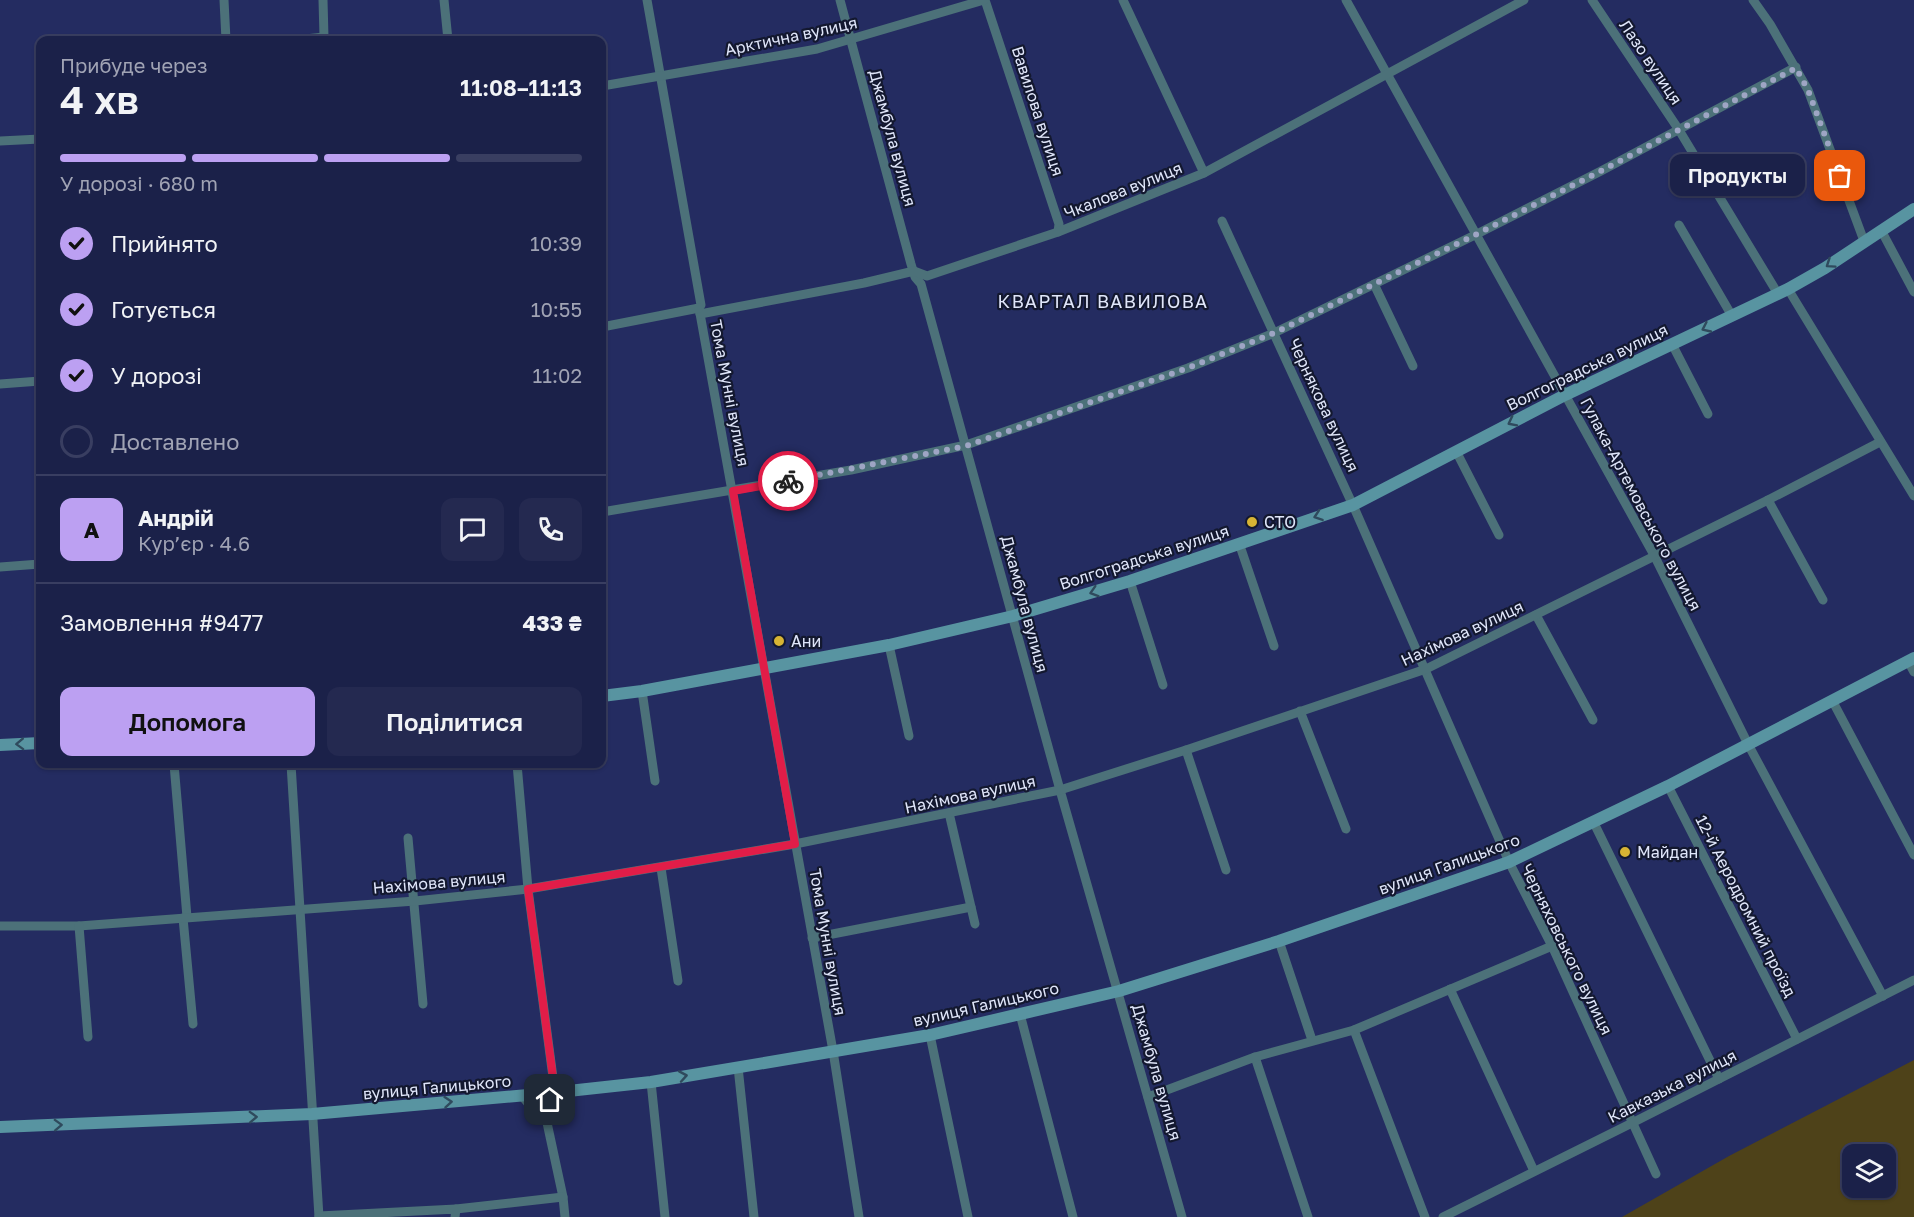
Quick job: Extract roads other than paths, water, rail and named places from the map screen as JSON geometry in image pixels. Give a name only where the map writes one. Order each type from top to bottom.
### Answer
[{"type":"street","points":[[224,0],[226,36]]},
{"type":"street","points":[[323,0],[324,36]]},
{"type":"street","points":[[444,0],[448,36]]},
{"type":"street","name":"Тома Мунні вулиця","points":[[647,0],[701,305],[700,311],[833,1051],[859,1217]]},
{"type":"street","name":"Джамбула вулиця","points":[[840,0],[915,277],[921,284],[1060,790],[1182,1217]]},
{"type":"street","name":"Арктична вулиця","points":[[606,85],[817,49],[984,0]]},
{"type":"street","name":"Вавилова вулиця","points":[[984,0],[1059,224],[1058,232]]},
{"type":"street","points":[[1123,0],[1204,173]]},
{"type":"street","name":"Гулака-Артемовського вулиця","points":[[1346,0],[1385,74],[1654,555],[1748,744],[1883,996]]},
{"type":"street","name":"Чкалова вулиця","points":[[606,326],[864,283],[914,271],[927,276],[1058,232],[1204,173],[1524,0]]},
{"type":"street","name":"Лазо вулиця","points":[[1592,0],[1679,130],[1914,496]]},
{"type":"street","points":[[1753,0],[1808,90],[1864,241]]},
{"type":"street","points":[[606,511],[851,470],[966,446],[1179,372],[1274,333],[1475,235],[1796,68]]},
{"type":"street","points":[[0,141],[36,139]]},
{"type":"street","name":"Волгоградська вулиця","points":[[606,696],[642,691],[889,645],[1013,616],[1130,581],[1353,505],[1565,395],[1783,292],[1825,268],[1914,209]]},
{"type":"street","name":"Чернякова вулиця","points":[[1222,221],[1353,505]]},
{"type":"street","points":[[1679,225],[1732,316]]},
{"type":"street","points":[[1881,230],[1914,292]]},
{"type":"street","points":[[1374,284],[1413,366]]},
{"type":"street","points":[[1672,344],[1708,414]]},
{"type":"street","points":[[0,384],[36,381]]},
{"type":"street","name":"Нахімова вулиця","points":[[0,926],[79,926],[415,901],[528,889],[795,844],[1060,790],[1426,669],[1880,442]]},
{"type":"street","points":[[1456,451],[1498,535]]},
{"type":"street","points":[[1768,500],[1823,600]]},
{"type":"street","name":"Черняховського вулиця","points":[[1353,505],[1509,862],[1552,946],[1656,1174]]},
{"type":"street","points":[[1239,543],[1274,646]]},
{"type":"street","points":[[0,567],[36,564]]},
{"type":"street","points":[[1130,581],[1163,685]]},
{"type":"street","points":[[1536,615],[1593,720]]},
{"type":"street","points":[[889,645],[909,736]]},
{"type":"street","name":"вулиця Галицького","points":[[0,1127],[312,1114],[522,1096],[651,1082],[930,1035],[1119,991],[1279,941],[1509,862],[1668,786],[1832,700],[1912,664]]},
{"type":"street","points":[[642,691],[655,782]]},
{"type":"street","points":[[1832,700],[1914,855]]},
{"type":"street","points":[[1300,711],[1346,829]]},
{"type":"street","points":[[0,745],[36,743]]},
{"type":"street","points":[[1186,750],[1226,870]]},
{"type":"street","points":[[174,768],[193,1024]]},
{"type":"street","points":[[291,768],[319,1216],[456,1213],[563,1197]]},
{"type":"street","points":[[517,768],[528,889],[554,1085],[550,1093],[550,1106],[546,1118],[563,1197],[565,1217]]},
{"type":"street","name":"12-й Аеродромний проїзд","points":[[1668,786],[1797,1039]]},
{"type":"street","points":[[949,813],[975,924]]},
{"type":"street","points":[[1594,823],[1719,1079]]},
{"type":"street","points":[[408,838],[423,1004]]},
{"type":"street","points":[[661,868],[678,981]]},
{"type":"street","points":[[812,938],[971,907]]},
{"type":"street","points":[[79,926],[88,1037]]},
{"type":"street","points":[[1279,941],[1312,1040]]},
{"type":"street","points":[[1148,1097],[1255,1058],[1353,1030],[1552,946]]},
{"type":"street","name":"Кавказька вулиця","points":[[1443,1217],[1632,1124],[1914,980]]},
{"type":"street","points":[[1450,989],[1534,1171]]},
{"type":"street","points":[[1020,1014],[1072,1217]]},
{"type":"street","points":[[1353,1030],[1425,1217]]},
{"type":"street","points":[[930,1035],[968,1217]]},
{"type":"street","points":[[1255,1058],[1308,1217]]},
{"type":"street","points":[[738,1066],[754,1217]]},
{"type":"street","points":[[651,1082],[665,1217]]},
{"type":"street","points":[[522,1096],[531,1107],[546,1118]]},
{"type":"place","name":"Продукты","points":[[1840,176]]},
{"type":"place","name":"СТО","points":[[1252,522]]},
{"type":"place","name":"Ани","points":[[779,641]]},
{"type":"place","name":"Майдан","points":[[1625,852]]},
{"type":"district","name":"КВАРТАЛ ВАВИЛОВА","points":[[1103,302]]}]
